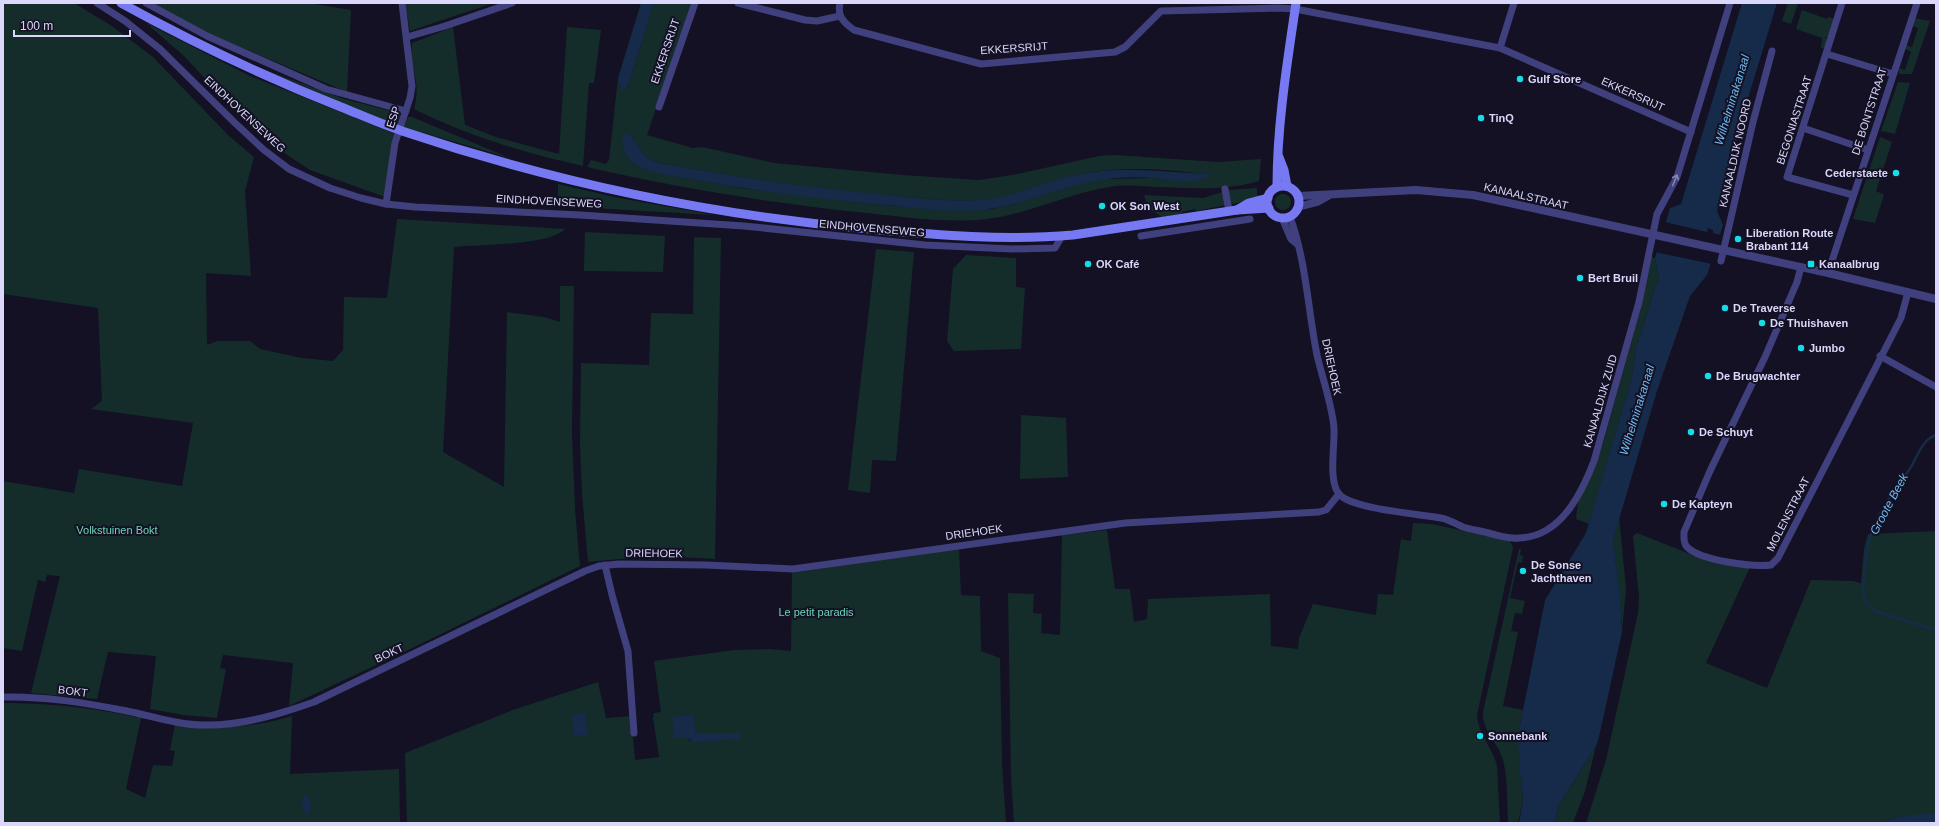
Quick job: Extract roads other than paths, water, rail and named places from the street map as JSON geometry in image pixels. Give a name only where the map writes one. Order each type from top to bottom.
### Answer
[{"type":"main road","name":"EINDHOVENSEWEG","points":[[120,3],[207,49],[250,69],[308,94],[400,130],[483,156],[552,175],[661,200],[789,221],[916,233],[1017,238],[1062,236],[1233,210],[1269,208]]},
{"type":"main road","points":[[1277,187],[1276,172],[1280,111],[1296,6]]},
{"type":"main road","points":[[1278,156],[1284,170],[1287,186]]},
{"type":"main road","points":[[1287,186],[1296,192],[1298,196],[1298,207],[1286,217],[1276,216],[1269,208],[1268,198],[1277,187],[1287,186]]},
{"type":"main road","name":"EINDHOVENSEWEG","points":[[1233,210],[1249,203],[1268,198]]},
{"type":"street","name":"EINDHOVENSEWEG","points":[[97,3],[131,26],[160,49],[264,150],[289,169],[330,188],[360,198],[386,204],[415,207],[722,224],[883,242],[991,248],[1055,248],[1062,236]]},
{"type":"street","points":[[146,3],[213,39],[326,89],[406,112]]},
{"type":"street","name":"ESP","points":[[386,204],[395,143],[406,112],[412,86],[402,3]]},
{"type":"street","points":[[407,37],[445,26],[512,3]]},
{"type":"street","name":"EKKERSRIJT","points":[[659,106],[695,3]]},
{"type":"street","points":[[738,3],[805,20],[817,21],[840,16],[840,3]]},
{"type":"street","points":[[1161,3],[1161,11]]},
{"type":"street","points":[[1500,48],[1514,3]]},
{"type":"street","points":[[1657,236],[1657,214],[1664,199],[1675,182],[1730,3]]},
{"type":"street","name":"BEGONIASTRAAT","points":[[1842,3],[1827,54],[1786,177],[1853,195]]},
{"type":"street","name":"DE BONTSTRAAT","points":[[1828,272],[1917,3]]},
{"type":"street","name":"EKKERSRIJT","points":[[840,16],[845,24],[854,30],[981,64],[1115,52],[1125,47],[1161,11],[1278,8],[1296,6],[1500,48],[1691,132]]},
{"type":"street","name":"KANAALDIJK NOORD","points":[[1721,261],[1721,250],[1772,51]]},
{"type":"street","points":[[1827,54],[1893,74]]},
{"type":"street","points":[[1802,128],[1868,150]]},
{"type":"street","points":[[1224,189],[1233,210]]},
{"type":"street","name":"KANAALSTRAAT","points":[[1298,196],[1317,194],[1328,196],[1416,190],[1473,195],[1828,272],[1936,299]]},
{"type":"street","name":"KANAALSTRAAT","points":[[1298,207],[1317,202],[1328,196]]},
{"type":"street","points":[[1206,215],[1207,224]]},
{"type":"street","name":"DRIEHOEK","points":[[605,565],[686,564],[762,569],[802,568],[949,546],[1125,523],[1319,512],[1326,510],[1339,494],[1334,483],[1334,427],[1317,354],[1305,276],[1297,244],[1291,239],[1286,217]]},
{"type":"street","points":[[1142,236],[1207,224],[1250,219]]},
{"type":"street","name":"KANAALDIJK ZUID","points":[[1339,494],[1348,500],[1362,504],[1442,518],[1464,527],[1518,538],[1545,531],[1560,521],[1575,500],[1590,472],[1657,236]]},
{"type":"street","name":"MOLENSTRAAT","points":[[1801,267],[1797,282],[1765,357],[1721,446],[1684,532],[1684,541],[1688,547],[1722,561],[1759,566],[1772,565],[1778,558],[1880,356],[1901,318],[1908,292]]},
{"type":"street","points":[[1880,356],[1936,387]]},
{"type":"street","points":[[605,565],[628,651],[634,733]]},
{"type":"street","name":"BOKT","points":[[3,697],[29,696],[88,705],[189,724],[221,725],[284,712],[314,702],[585,571],[605,565]]},
{"type":"water","points":[[641,3],[654,3],[628,86],[622,92],[618,78]]},
{"type":"water","name":"Wilhelminakanaal","points":[[1742,3],[1777,3],[1746,105],[1717,211],[1723,225],[1707,275],[1690,296],[1657,391],[1613,540],[1620,598],[1622,632],[1599,737],[1596,746],[1560,803],[1554,823],[1519,823],[1523,800],[1518,735],[1545,600],[1586,533],[1631,381],[1636,348],[1659,276],[1655,258],[1670,208],[1681,204]]},
{"type":"water","points":[[625,133],[631,136],[646,156],[660,163],[789,184],[924,199],[994,199],[1055,180],[1097,171],[1146,170],[1212,174],[1206,178],[1191,181],[1139,177],[1102,180],[1075,185],[1001,207],[974,210],[937,210],[786,194],[665,175],[642,168],[630,160],[622,141]]},
{"type":"water","points":[[585,713],[588,735],[574,736],[572,715]]},
{"type":"water","points":[[694,715],[695,731],[697,733],[740,733],[740,739],[693,742],[688,738],[674,738],[672,717]]},
{"type":"water","points":[[306,795],[310,798],[311,811],[307,814],[303,812],[302,797]]},
{"type":"water","points":[[1936,814],[1936,823],[1881,823],[1898,817]]},
{"type":"waterway","name":"Groote Beek","points":[[1936,435],[1931,437],[1924,444],[1877,519],[1870,538],[1864,574],[1864,597],[1866,604],[1875,611],[1936,630]]},
{"type":"place","name":"Gulf Store","points":[[1520,79]]},
{"type":"place","name":"TinQ","points":[[1481,118]]},
{"type":"place","name":"Cederstaete","points":[[1896,173]]},
{"type":"place","name":"OK Son West","points":[[1102,206]]},
{"type":"place","name":"Liberation Route Brabant 114","points":[[1738,239]]},
{"type":"place","name":"OK Café","points":[[1088,264]]},
{"type":"place","name":"Kanaalbrug","points":[[1811,264]]},
{"type":"place","name":"Bert Bruil","points":[[1580,278]]},
{"type":"place","name":"De Traverse","points":[[1725,308]]},
{"type":"place","name":"De Thuishaven","points":[[1762,323]]},
{"type":"place","name":"Jumbo","points":[[1801,348]]},
{"type":"place","name":"De Brugwachter","points":[[1708,376]]},
{"type":"place","name":"De Schuyt","points":[[1691,432]]},
{"type":"place","name":"De Kapteyn","points":[[1664,504]]},
{"type":"place","name":"De Sonse Jachthaven","points":[[1523,571]]},
{"type":"place","name":"Sonnebank","points":[[1480,736]]},
{"type":"park label","name":"Volkstuinen Bokt","points":[[117,530]]},
{"type":"park label","name":"Le petit paradis","points":[[816,612]]}]
